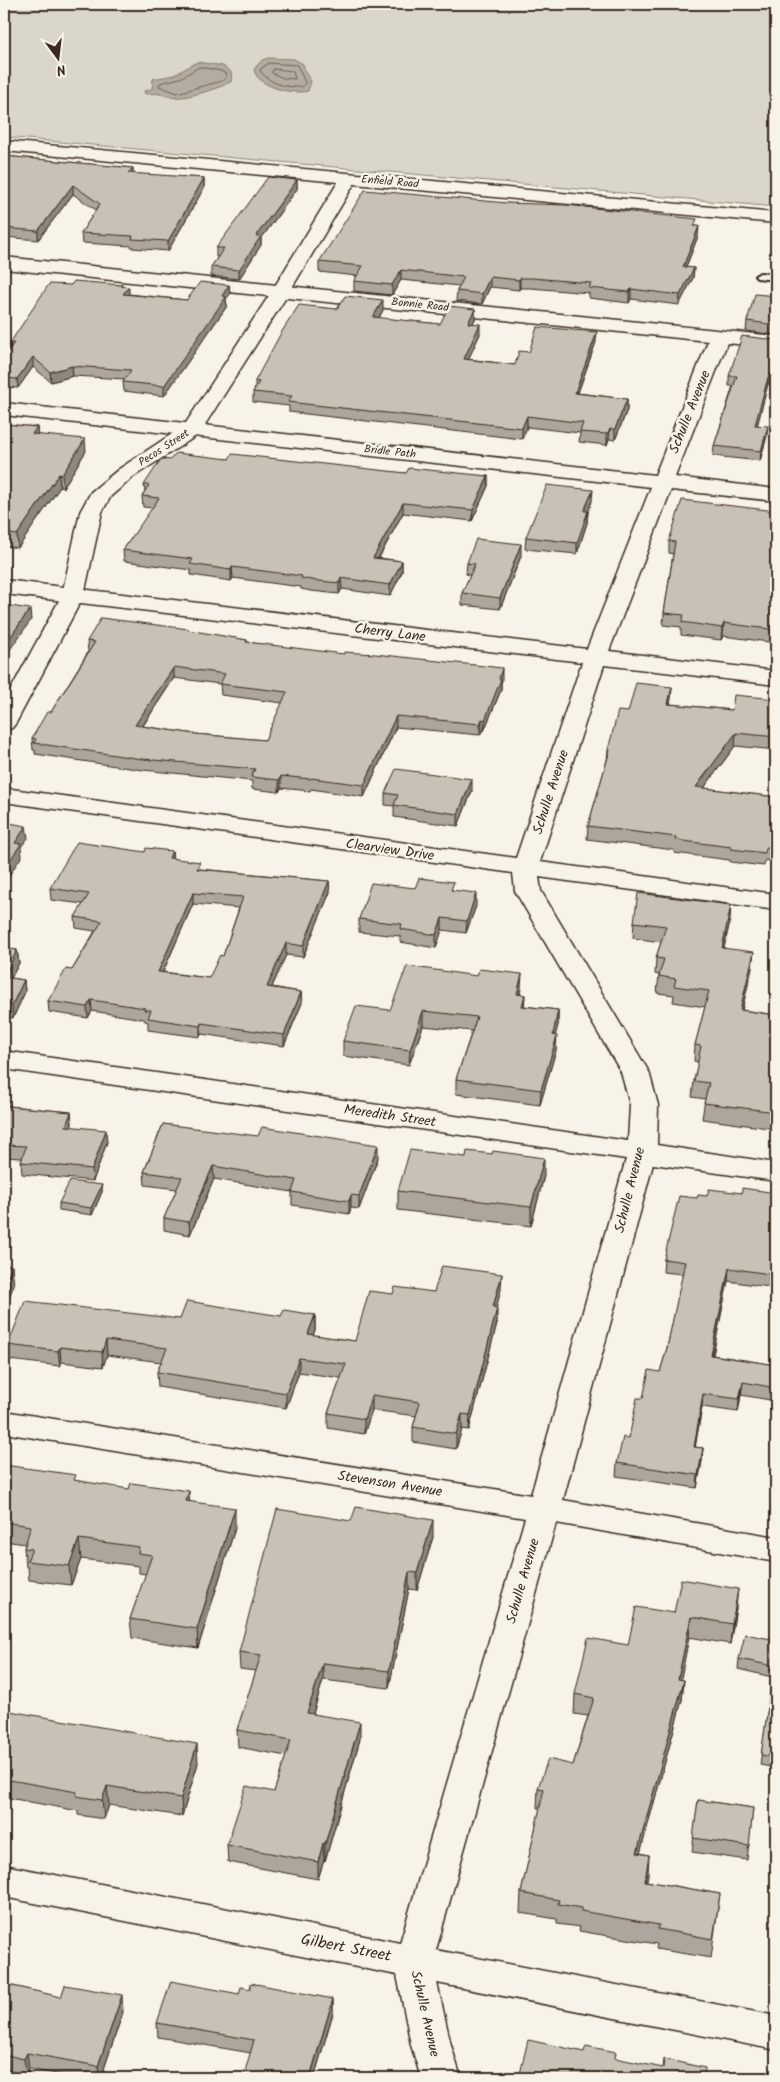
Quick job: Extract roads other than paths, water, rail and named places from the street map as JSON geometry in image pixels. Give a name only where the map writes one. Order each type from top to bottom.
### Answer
[{"type":"street","name":"Enfield Road","points":[[4,146],[776,218]]},
{"type":"street","name":"Pecos Street","points":[[4,723],[73,595],[91,512],[102,492],[126,473],[192,430],[281,291],[349,178]]},
{"type":"street","name":"Bonnie Road","points":[[4,263],[776,342]]},
{"type":"street","name":"Schulle Avenue","points":[[441,2078],[413,1962],[544,1509],[642,1152],[644,1105],[635,1072],[528,891],[525,868],[595,657],[720,336]]},
{"type":"street","name":"Bridle Path","points":[[4,409],[776,494]]},
{"type":"street","name":"Cherry Lane","points":[[4,587],[776,678]]},
{"type":"street","name":"Clearview Drive","points":[[4,795],[776,902]]},
{"type":"street","name":"Meredith Street","points":[[4,1060],[776,1172]]},
{"type":"street","name":"Stevenson Avenue","points":[[4,1422],[544,1509],[776,1550]]},
{"type":"street","name":"Gilbert Street","points":[[4,1881],[776,2033]]},
{"type":"lane","points":[[760,276],[776,277]]},
{"type":"water","points":[[268,58],[294,59],[303,64],[306,74],[311,81],[308,91],[285,91],[261,81],[254,69],[262,60]]},
{"type":"water","points":[[197,62],[223,66],[231,72],[232,81],[188,96],[176,97],[145,94],[144,91],[152,89],[153,79],[174,75]]}]
